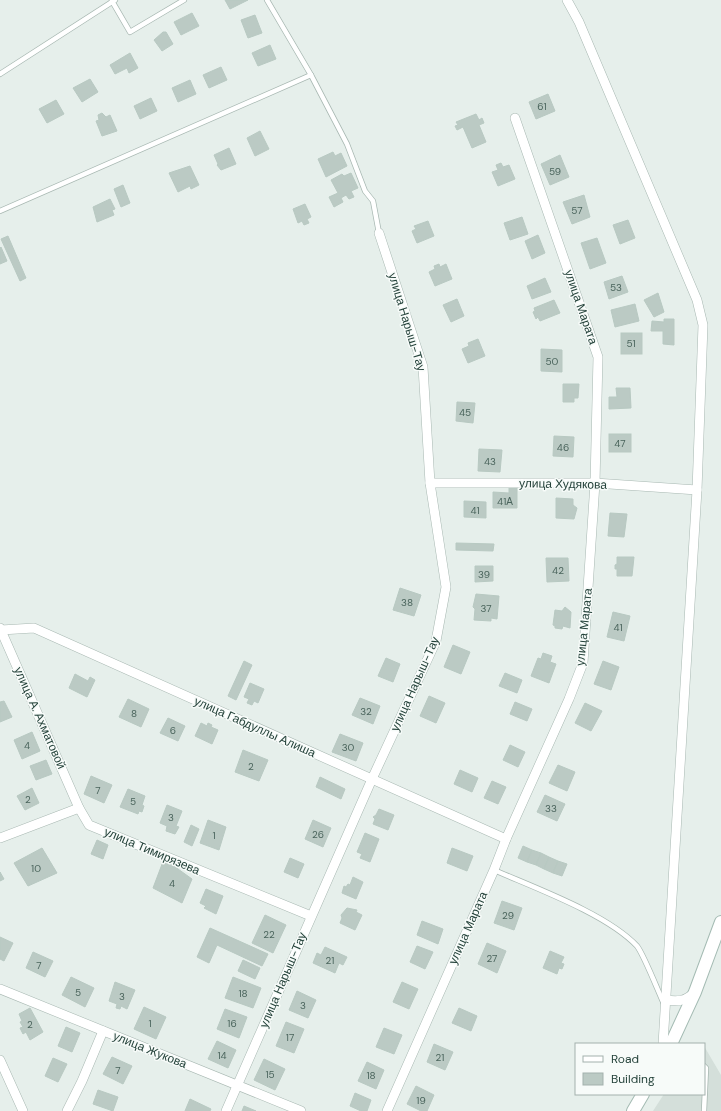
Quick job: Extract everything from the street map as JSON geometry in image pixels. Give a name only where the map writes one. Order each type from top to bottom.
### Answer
[{"type":"main road","points":[[674,1040],[695,992],[721,922]]},
{"type":"main road","points":[[633,1111],[642,1095]]},
{"type":"street","points":[[568,0],[579,22],[697,300],[703,325],[697,490],[663,1043]]},
{"type":"street","name":"улица Марата","points":[[387,1111],[494,870],[506,838],[569,699],[583,663],[595,484],[598,357],[515,118]]},
{"type":"street","name":"улица Нарыш-Тау","points":[[226,1111],[372,779],[436,641],[446,587],[430,482],[423,367],[379,232]]},
{"type":"street","name":"улица Худякова","points":[[430,482],[595,484],[697,490]]},
{"type":"street","name":"улица Габдуллы Алиша","points":[[0,629],[34,628],[506,838]]},
{"type":"street","name":"улица А. Ахматовой","points":[[0,629],[79,808]]},
{"type":"street","points":[[0,838],[79,808]]},
{"type":"street","name":"улица Тимирязева","points":[[79,808],[89,824],[311,916]]},
{"type":"street","name":"улица Жукова","points":[[0,989],[301,1111]]},
{"type":"street","points":[[666,1004],[687,999],[695,992]]},
{"type":"street","points":[[67,1111],[82,1081],[103,1031]]},
{"type":"street","points":[[0,1060],[23,1111]]},
{"type":"lane","points":[[0,74],[114,1],[130,32],[184,0]]},
{"type":"lane","points":[[267,0],[347,144],[364,190],[373,201],[379,232]]},
{"type":"lane","points":[[0,211],[310,75]]},
{"type":"lane","points":[[494,870],[562,899],[617,930],[637,946],[666,1004]]},
{"type":"lane","points":[[705,1067],[705,1090]]},
{"type":"lane","points":[[704,1111],[705,1095]]},
{"type":"shaded area","points":[[705,1048],[721,1075],[721,1111],[653,1111],[663,1095],[705,1095]]},
{"type":"building","points":[[225,0],[248,0],[230,9]]},
{"type":"building","points":[[192,13],[199,26],[181,35],[174,22]]},
{"type":"building","points":[[255,15],[262,33],[248,38],[241,20]]},
{"type":"building","points":[[163,32],[166,32],[173,44],[162,51],[154,40]]},
{"type":"building","points":[[270,45],[276,59],[258,66],[252,53]]},
{"type":"building","points":[[130,53],[138,68],[129,73],[127,68],[115,74],[110,65]]},
{"type":"building","points":[[221,67],[227,80],[209,88],[203,75]]},
{"type":"building","points":[[90,79],[98,92],[82,102],[73,88]]},
{"type":"building","points":[[190,80],[196,94],[178,102],[172,88]]},
{"type":"building","points":[[548,94],[555,111],[536,119],[529,102]]},
{"type":"building","points":[[151,98],[157,111],[140,119],[134,106]]},
{"type":"building","points":[[56,100],[64,114],[47,123],[39,109]]},
{"type":"building","points":[[102,113],[106,117],[110,115],[117,131],[102,136],[96,121],[99,120],[98,115]]},
{"type":"building","points":[[476,114],[479,120],[482,118],[484,123],[479,125],[486,142],[472,148],[463,127],[457,130],[455,126],[458,125],[456,122]]},
{"type":"building","points":[[260,131],[269,149],[255,156],[247,138]]},
{"type":"building","points":[[229,148],[236,164],[221,170],[217,165],[218,164],[214,155]]},
{"type":"building","points":[[333,152],[335,156],[341,153],[347,166],[326,177],[318,159]]},
{"type":"building","points":[[560,155],[569,177],[550,185],[541,164]]},
{"type":"building","points":[[501,163],[503,167],[509,165],[515,179],[498,186],[492,172],[498,170],[496,165]]},
{"type":"building","points":[[190,166],[199,185],[191,189],[190,186],[178,192],[169,173]]},
{"type":"building","points":[[351,173],[358,188],[351,191],[354,197],[349,199],[346,195],[341,198],[343,202],[334,207],[329,197],[338,193],[331,180],[342,174],[344,176]]},
{"type":"building","points":[[123,185],[130,203],[121,207],[114,189]]},
{"type":"building","points":[[584,195],[590,217],[572,224],[563,202]]},
{"type":"building","points":[[110,199],[115,209],[112,210],[114,215],[97,222],[93,207]]},
{"type":"building","points":[[305,204],[311,217],[307,219],[309,223],[304,225],[302,221],[298,223],[293,209]]},
{"type":"building","points":[[522,217],[528,234],[510,240],[504,223]]},
{"type":"building","points":[[628,220],[635,238],[620,244],[613,225]]},
{"type":"building","points":[[428,221],[434,236],[417,243],[412,231],[416,229],[414,226]]},
{"type":"building","points":[[538,235],[545,253],[532,259],[525,241]]},
{"type":"building","points":[[8,236],[26,278],[20,281],[1,239]]},
{"type":"building","points":[[597,238],[606,263],[590,269],[581,243]]},
{"type":"building","points":[[1,247],[7,261],[0,264],[0,248]]},
{"type":"building","points":[[439,264],[440,267],[446,264],[452,279],[435,286],[429,272],[435,269],[434,266]]},
{"type":"building","points":[[622,276],[628,292],[609,299],[604,282]]},
{"type":"building","points":[[545,278],[551,292],[532,299],[527,286]]},
{"type":"building","points":[[658,293],[664,312],[654,317],[644,300]]},
{"type":"building","points":[[457,299],[464,316],[451,322],[443,305]]},
{"type":"building","points":[[554,300],[560,313],[540,321],[538,317],[536,319],[533,312],[535,311],[534,308]]},
{"type":"building","points":[[635,304],[639,321],[615,327],[611,310]]},
{"type":"building","points":[[664,319],[674,319],[674,345],[663,344],[663,331],[651,331],[652,321],[664,322]]},
{"type":"building","points":[[621,333],[642,333],[642,354],[621,354]]},
{"type":"building","points":[[478,339],[485,356],[468,363],[462,349],[469,346],[468,343]]},
{"type":"building","points":[[541,349],[562,350],[562,372],[541,371]]},
{"type":"building","points":[[563,384],[579,384],[578,398],[574,398],[574,402],[563,402]]},
{"type":"building","points":[[616,388],[630,388],[631,408],[609,409],[609,397],[617,397]]},
{"type":"building","points":[[457,402],[475,403],[473,423],[456,421]]},
{"type":"building","points":[[609,434],[631,434],[631,452],[609,452]]},
{"type":"building","points":[[554,436],[574,437],[573,457],[553,456]]},
{"type":"building","points":[[479,449],[502,450],[500,472],[478,471]]},
{"type":"building","points":[[509,488],[517,488],[517,508],[493,508],[493,492],[509,493]]},
{"type":"building","points":[[556,498],[573,499],[573,505],[577,508],[574,519],[556,518]]},
{"type":"building","points":[[464,501],[486,502],[486,518],[464,517]]},
{"type":"building","points":[[610,513],[627,514],[624,537],[608,536]]},
{"type":"building","points":[[456,543],[494,544],[493,551],[456,550]]},
{"type":"building","points":[[617,557],[634,557],[632,576],[617,576],[617,569],[615,569],[615,565],[617,564]]},
{"type":"building","points":[[546,558],[568,558],[569,581],[547,582]]},
{"type":"building","points":[[475,566],[493,566],[493,581],[475,582]]},
{"type":"building","points":[[400,588],[421,595],[414,616],[393,610]]},
{"type":"building","points":[[476,594],[499,596],[497,619],[491,618],[491,621],[474,620],[475,609],[473,607]]},
{"type":"building","points":[[565,607],[571,612],[570,628],[563,626],[562,629],[555,628],[553,625],[555,610],[562,611]]},
{"type":"building","points":[[613,612],[630,616],[624,641],[607,637]]},
{"type":"building","points":[[453,645],[470,652],[461,674],[444,667]]},
{"type":"building","points":[[543,653],[552,656],[550,662],[556,664],[549,683],[531,676],[538,658],[541,659]]},
{"type":"building","points":[[386,658],[400,664],[393,682],[378,676]]},
{"type":"building","points":[[244,661],[252,665],[236,700],[228,696]]},
{"type":"building","points":[[603,661],[619,667],[611,690],[594,684]]},
{"type":"building","points":[[505,673],[522,680],[517,693],[499,686]]},
{"type":"building","points":[[75,674],[88,681],[90,677],[95,680],[87,697],[69,688]]},
{"type":"building","points":[[250,683],[264,689],[258,703],[254,701],[252,705],[247,703],[249,699],[244,697]]},
{"type":"building","points":[[429,696],[445,703],[436,723],[420,716]]},
{"type":"building","points":[[360,698],[380,706],[373,724],[352,715]]},
{"type":"building","points":[[128,699],[149,709],[141,727],[119,717]]},
{"type":"building","points":[[4,701],[12,717],[0,722],[0,702]]},
{"type":"building","points":[[515,702],[532,709],[527,721],[510,714]]},
{"type":"building","points":[[585,703],[602,711],[591,731],[575,723]]},
{"type":"building","points":[[168,718],[185,726],[178,741],[160,733]]},
{"type":"building","points":[[201,723],[207,726],[208,723],[212,725],[211,727],[218,730],[212,744],[195,736]]},
{"type":"building","points":[[32,732],[40,751],[22,759],[14,740]]},
{"type":"building","points":[[340,734],[363,743],[356,761],[332,752]]},
{"type":"building","points":[[510,745],[525,752],[518,767],[503,760]]},
{"type":"building","points":[[243,750],[268,760],[259,781],[235,772]]},
{"type":"building","points":[[46,760],[52,774],[36,780],[30,766]]},
{"type":"building","points":[[558,765],[575,772],[567,791],[549,783]]},
{"type":"building","points":[[460,770],[478,778],[472,792],[454,784]]},
{"type":"building","points":[[91,776],[112,785],[104,803],[84,794]]},
{"type":"building","points":[[320,777],[345,789],[341,799],[316,787]]},
{"type":"building","points":[[492,781],[506,787],[498,804],[484,798]]},
{"type":"building","points":[[32,788],[39,803],[25,810],[17,796]]},
{"type":"building","points":[[128,789],[145,796],[142,805],[144,806],[142,812],[139,811],[138,814],[120,807]]},
{"type":"building","points":[[545,795],[565,804],[557,821],[537,812]]},
{"type":"building","points":[[167,805],[182,811],[176,826],[179,827],[175,834],[166,831],[167,826],[160,823]]},
{"type":"building","points":[[379,809],[394,815],[388,830],[373,824],[375,819],[373,817]]},
{"type":"building","points":[[208,820],[226,827],[219,850],[200,843]]},
{"type":"building","points":[[313,820],[331,828],[323,847],[305,839]]},
{"type":"building","points":[[191,825],[199,829],[192,846],[184,842]]},
{"type":"building","points":[[365,833],[379,839],[370,862],[360,858],[362,854],[357,852]]},
{"type":"building","points":[[97,840],[108,845],[103,859],[91,854]]},
{"type":"building","points":[[523,846],[532,850],[527,862],[518,858]]},
{"type":"building","points":[[42,848],[57,873],[28,886],[14,863]]},
{"type":"building","points":[[452,848],[473,856],[467,871],[447,863]]},
{"type":"building","points":[[532,850],[541,853],[536,865],[527,862]]},
{"type":"building","points":[[541,853],[549,857],[544,869],[536,865]]},
{"type":"building","points":[[549,857],[558,861],[553,873],[544,869]]},
{"type":"building","points":[[290,858],[304,864],[298,878],[284,872]]},
{"type":"building","points":[[164,859],[192,879],[182,903],[153,888]]},
{"type":"building","points":[[558,861],[567,864],[562,876],[553,873]]},
{"type":"building","points":[[0,872],[4,879],[0,881]]},
{"type":"building","points":[[353,877],[363,882],[356,899],[342,893],[344,886],[346,887],[348,884],[350,885]]},
{"type":"building","points":[[206,889],[223,896],[216,914],[204,908],[206,906],[200,903]]},
{"type":"building","points":[[502,901],[522,908],[514,930],[494,923]]},
{"type":"building","points":[[347,908],[357,910],[356,912],[362,915],[355,930],[340,923],[342,918],[341,915]]},
{"type":"building","points":[[265,915],[286,925],[273,953],[252,943]]},
{"type":"building","points":[[422,921],[443,929],[438,944],[417,935]]},
{"type":"building","points":[[210,928],[268,954],[262,966],[217,945],[209,963],[197,957]]},
{"type":"building","points":[[0,937],[13,943],[4,961],[0,959]]},
{"type":"building","points":[[487,943],[506,951],[497,973],[478,964]]},
{"type":"building","points":[[417,946],[433,952],[425,969],[410,962]]},
{"type":"building","points":[[325,947],[347,957],[343,965],[339,963],[335,973],[313,963],[317,953],[321,955]]},
{"type":"building","points":[[550,951],[564,957],[561,963],[564,964],[562,969],[559,968],[557,974],[543,968]]},
{"type":"building","points":[[33,952],[53,961],[45,977],[26,968]]},
{"type":"building","points":[[243,960],[260,968],[255,979],[238,971]]},
{"type":"building","points":[[71,977],[94,988],[85,1007],[62,995]]},
{"type":"building","points":[[233,977],[261,988],[253,1008],[225,998]]},
{"type":"building","points":[[115,982],[135,990],[127,1009],[121,1006],[120,1009],[116,1008],[117,1004],[109,1001]]},
{"type":"building","points":[[402,982],[418,989],[409,1009],[393,1002]]},
{"type":"building","points":[[297,991],[316,1000],[308,1018],[289,1010]]},
{"type":"building","points":[[144,1007],[166,1017],[156,1039],[134,1029]]},
{"type":"building","points":[[30,1008],[43,1032],[30,1040],[26,1032],[23,1034],[20,1028],[23,1027],[20,1022],[22,1021],[19,1014]]},
{"type":"building","points":[[459,1008],[477,1016],[471,1031],[452,1023]]},
{"type":"building","points":[[225,1009],[247,1017],[239,1038],[217,1029]]},
{"type":"building","points":[[286,1022],[304,1029],[294,1053],[276,1046]]},
{"type":"building","points":[[66,1027],[80,1033],[72,1052],[58,1046]]},
{"type":"building","points":[[384,1028],[402,1035],[394,1054],[376,1047]]},
{"type":"building","points":[[217,1041],[236,1050],[228,1068],[208,1059]]},
{"type":"building","points":[[434,1044],[453,1052],[445,1070],[427,1062]]},
{"type":"building","points":[[112,1057],[132,1066],[123,1084],[103,1074]]},
{"type":"building","points":[[53,1058],[67,1064],[58,1082],[45,1076]]},
{"type":"building","points":[[264,1059],[285,1069],[275,1090],[254,1080]]},
{"type":"building","points":[[367,1062],[384,1070],[376,1089],[358,1081]]},
{"type":"building","points":[[416,1086],[434,1095],[427,1111],[421,1111],[407,1104]]},
{"type":"building","points":[[98,1090],[118,1097],[113,1111],[93,1104]]},
{"type":"building","points":[[355,1093],[371,1100],[367,1111],[361,1111],[350,1106]]},
{"type":"building","points":[[190,1099],[211,1109],[210,1111],[185,1111]]},
{"type":"building","points":[[244,1106],[256,1111],[242,1111]]}]
